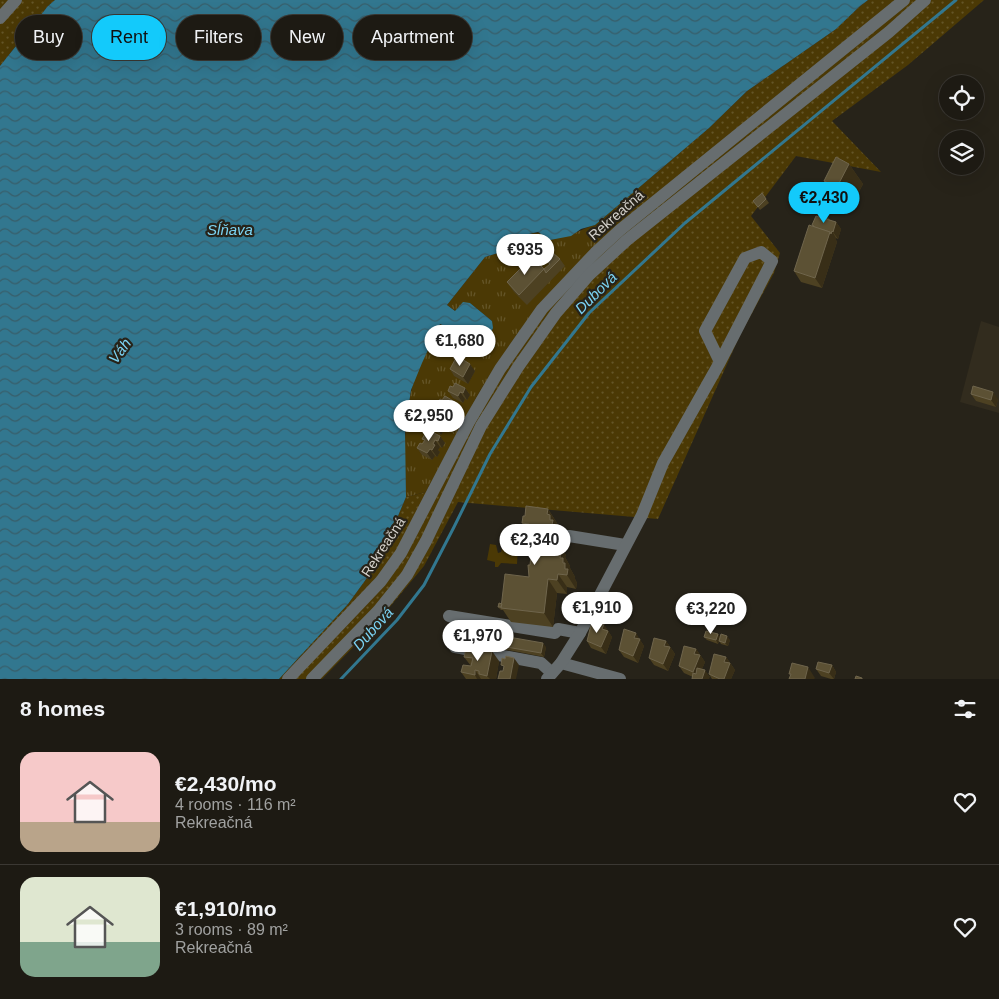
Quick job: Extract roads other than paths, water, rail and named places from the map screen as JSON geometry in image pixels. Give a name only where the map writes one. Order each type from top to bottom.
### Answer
[{"type":"street","points":[[0,18],[16,0]]},
{"type":"street","name":"Rekreačná","points":[[288,679],[357,608],[381,581],[401,553],[478,407],[500,369],[542,309],[595,252],[620,230],[904,0]]},
{"type":"street","points":[[312,679],[378,612],[407,575],[426,541],[481,426],[518,366],[551,320],[589,275],[627,240],[889,32],[925,0]]},
{"type":"street","points":[[455,647],[541,663],[550,676],[561,663],[580,633],[642,515],[663,463],[720,362],[772,261],[761,252],[745,258],[705,331],[720,362]]},
{"type":"street","points":[[542,309],[551,320]]},
{"type":"street","points":[[569,536],[626,545]]},
{"type":"street","points":[[449,616],[555,633],[558,629],[580,633]]},
{"type":"street","points":[[561,663],[620,679]]},
{"type":"water","name":"Sĺňava","points":[[55,0],[868,0],[836,29],[747,91],[709,128],[595,225],[581,229],[571,236],[550,240],[538,232],[529,234],[521,246],[485,257],[447,305],[455,311],[463,302],[470,303],[492,321],[493,328],[489,336],[495,346],[492,350],[484,346],[468,355],[460,353],[445,342],[445,326],[440,324],[411,390],[405,429],[406,497],[398,516],[386,534],[380,560],[348,604],[279,679],[0,679],[0,66],[15,47],[15,60],[82,60],[82,15],[41,15]]},
{"type":"waterway","name":"Dubová","points":[[341,679],[397,620],[424,585],[490,454],[531,387],[589,313],[685,223],[956,0]]},
{"type":"water label","name":"Váh","points":[[120,351]]}]
